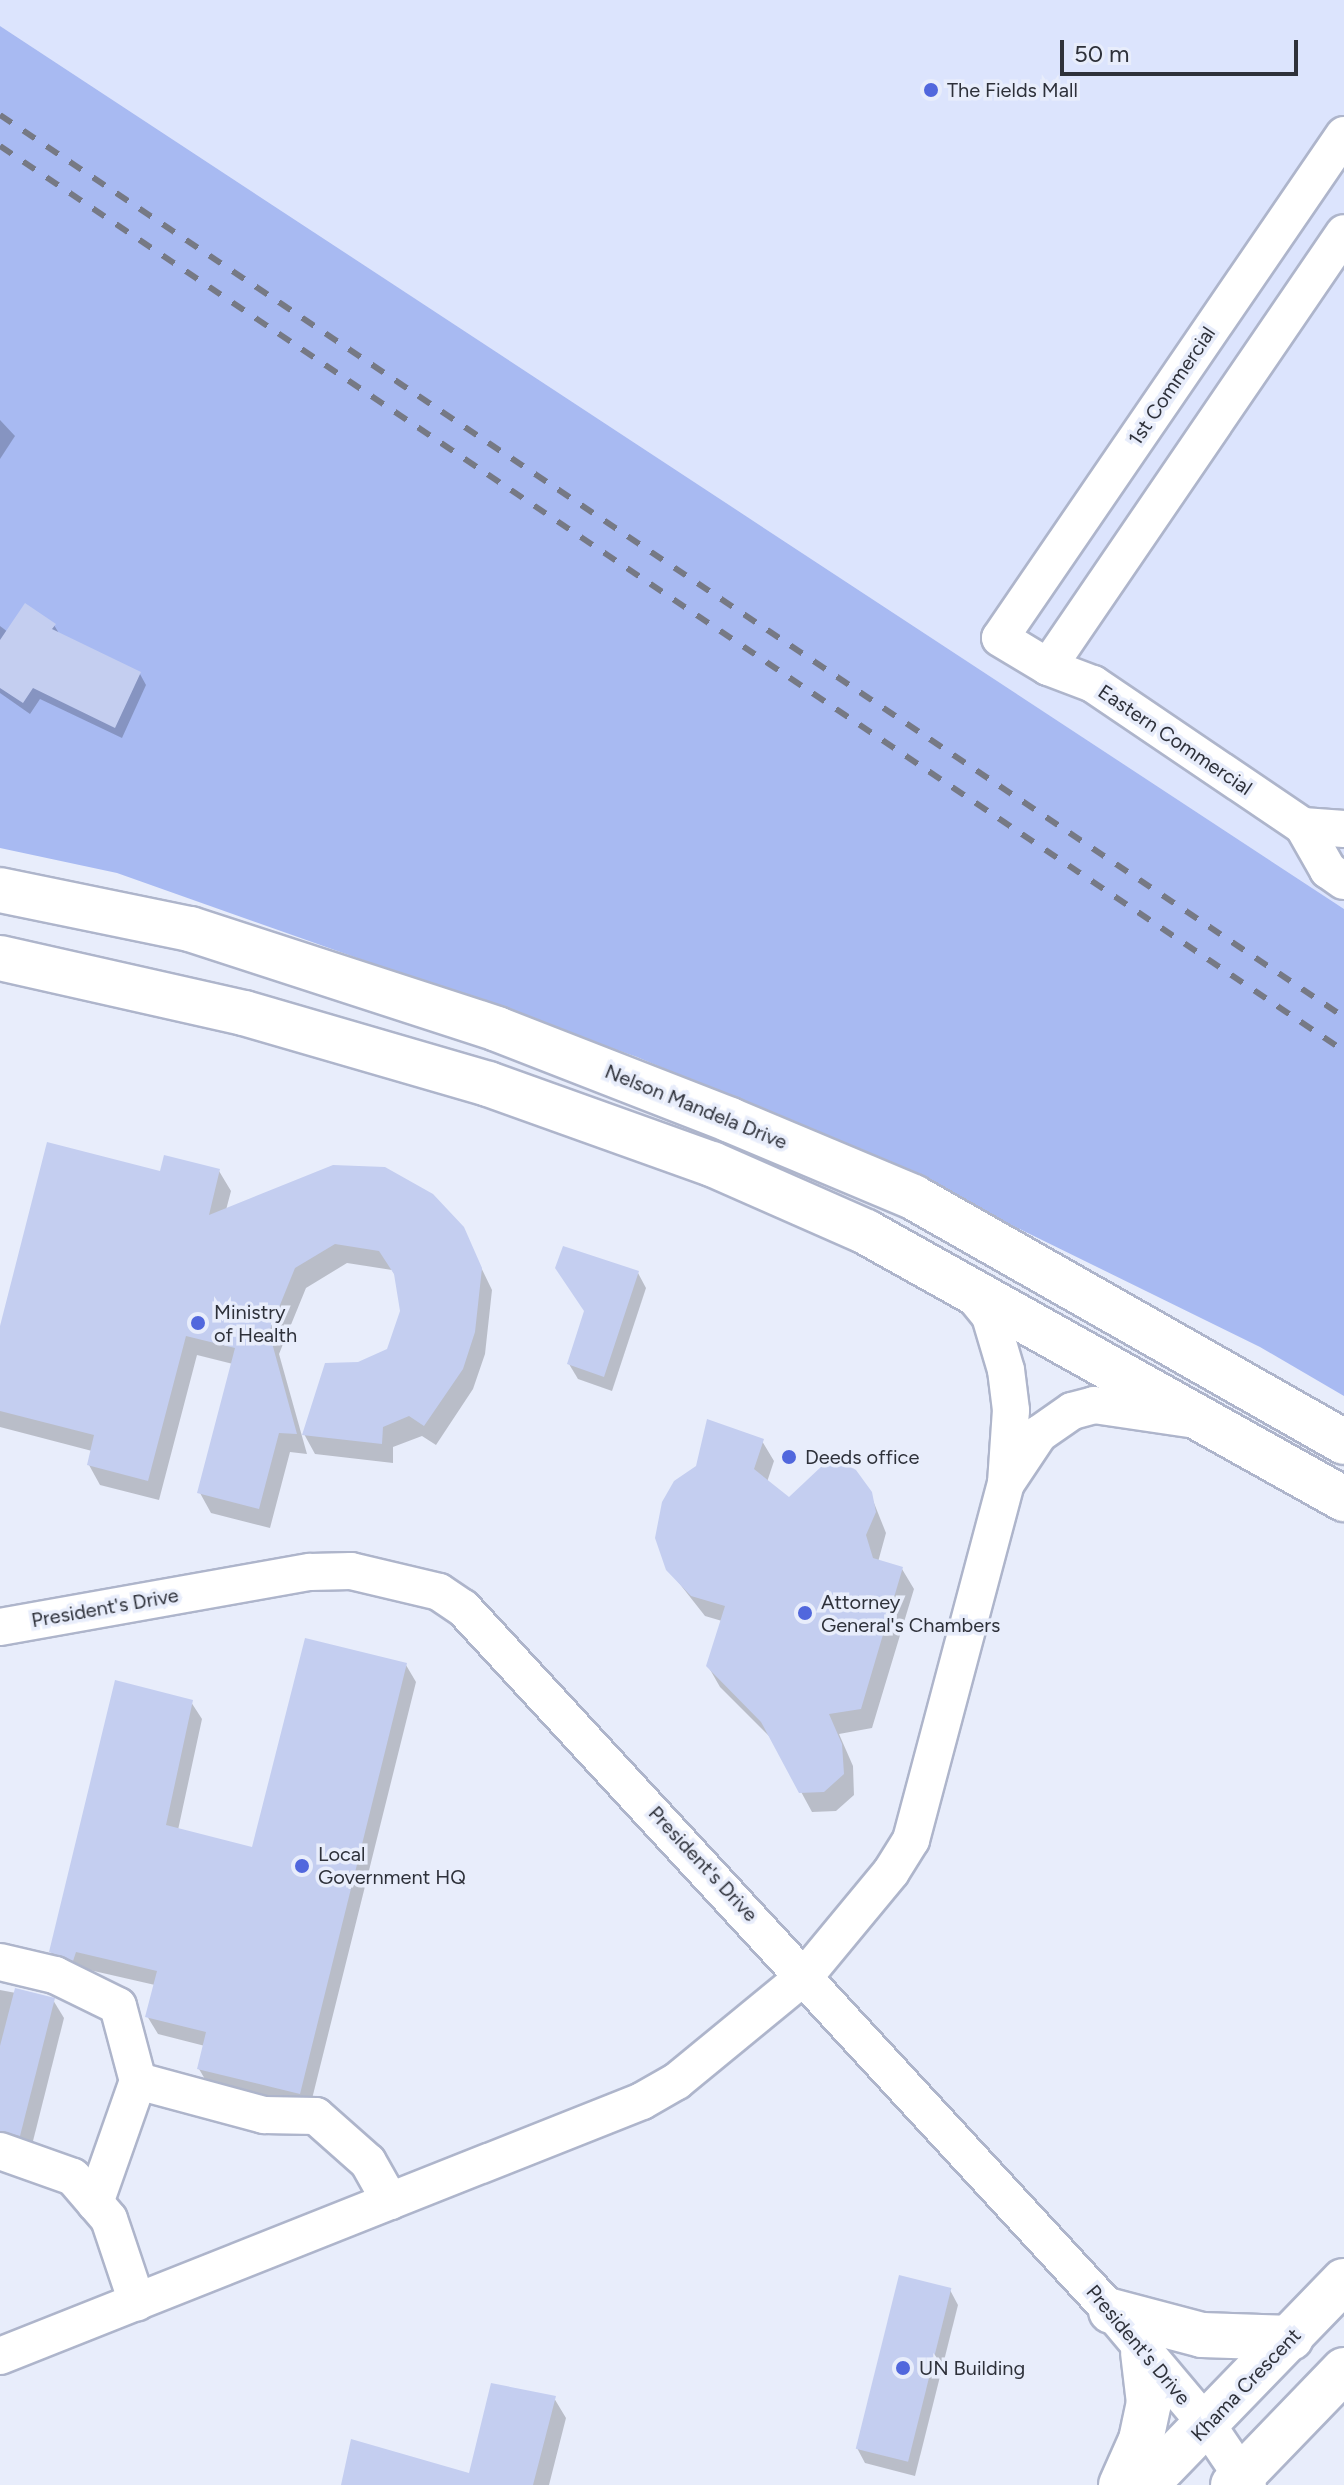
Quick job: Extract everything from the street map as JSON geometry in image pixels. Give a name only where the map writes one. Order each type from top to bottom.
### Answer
[{"type":"main road","name":"Nelson Mandela Drive","points":[[0,890],[190,929],[497,1029],[730,1120],[913,1197],[1344,1442]]},
{"type":"main road","points":[[0,958],[230,1009],[488,1084],[712,1164],[866,1232],[1216,1424],[1344,1499]]},
{"type":"main road","name":"Khama Crescent","points":[[1146,2485],[1208,2426],[1344,2281]]},
{"type":"main road","points":[[1111,2311],[1202,2335],[1291,2338]]},
{"type":"main road","points":[[1121,2485],[1149,2403],[1143,2352]]},
{"type":"main road","points":[[1241,2482],[1344,2370]]},
{"type":"street","name":"1st Commercial","points":[[1000,638],[1344,135]]},
{"type":"street","points":[[1020,609],[1058,652],[1344,233]]},
{"type":"street","name":"Eastern Commercial","points":[[1000,638],[1058,652],[1093,684],[1303,826],[1328,870],[1344,881]]},
{"type":"street","name":"Eastern Commercial","points":[[1303,826],[1344,829]]},
{"type":"street","points":[[0,2356],[642,2101],[677,2081],[805,1976],[891,1872],[911,1840],[1006,1483],[1011,1410],[1006,1370],[990,1316],[965,1285]]},
{"type":"street","points":[[1006,1483],[1039,1434],[1083,1408],[1125,1408],[1216,1424]]},
{"type":"street","name":"President's Drive","points":[[0,1627],[310,1572],[351,1571],[439,1592],[484,1626],[1111,2311],[1208,2426],[1241,2482]]},
{"type":"street","points":[[0,1962],[55,1975],[118,2006],[138,2081],[95,2203]]},
{"type":"street","points":[[138,2081],[264,2115],[316,2116],[368,2162],[390,2201]]},
{"type":"street","points":[[0,2151],[73,2177],[109,2219],[137,2302]]},
{"type":"shaded area","points":[[0,0],[1344,0],[1344,909],[0,26]]},
{"type":"shaded area","points":[[0,26],[1344,909],[1344,1396],[1260,1347],[873,1157],[637,1057],[117,873],[0,848]]},
{"type":"building","points":[[25,603],[56,624],[52,629],[141,672],[115,728],[33,688],[23,703],[0,688],[0,640]]},
{"type":"building","name":"Ministry of Health","points":[[47,1142],[160,1171],[164,1155],[220,1169],[209,1215],[333,1165],[385,1167],[433,1194],[464,1227],[482,1268],[475,1332],[463,1369],[424,1426],[409,1416],[383,1427],[382,1444],[302,1435],[325,1363],[358,1362],[387,1349],[400,1311],[394,1274],[379,1251],[335,1244],[295,1268],[269,1332],[297,1434],[279,1433],[259,1509],[197,1493],[235,1348],[186,1336],[148,1481],[87,1465],[94,1435],[0,1411],[0,1326]]},
{"type":"building","points":[[563,1246],[639,1271],[604,1377],[567,1364],[584,1311],[555,1268]]},
{"type":"building","name":"Attorney General's Chambers","points":[[707,1419],[764,1439],[754,1469],[789,1497],[823,1465],[844,1463],[856,1470],[872,1492],[876,1512],[866,1535],[873,1558],[903,1567],[861,1709],[829,1714],[842,1744],[844,1774],[824,1792],[799,1793],[761,1722],[706,1666],[725,1606],[691,1596],[666,1570],[655,1538],[662,1502],[674,1481],[696,1466]]},
{"type":"building","points":[[305,1638],[407,1663],[300,2094],[197,2069],[206,2032],[145,2017],[157,1971],[76,1952],[73,1961],[49,1952],[115,1680],[193,1700],[166,1825],[252,1847]]},
{"type":"building","points":[[15,1988],[55,1998],[20,2136],[0,2131],[0,2046]]},
{"type":"building","name":"UN Building","points":[[899,2275],[951,2288],[908,2462],[856,2449]]},
{"type":"building","points":[[491,2383],[556,2396],[533,2485],[341,2485],[351,2439],[469,2473]]},
{"type":"railway","points":[[0,115],[1344,1017]]},
{"type":"railway","points":[[0,146],[1344,1051]]},
{"type":"place","name":"The Fields Mall","points":[[931,90]]},
{"type":"place","name":"Ministry of Health","points":[[198,1323]]},
{"type":"place","name":"Deeds office","points":[[789,1457]]},
{"type":"place","name":"Attorney General's Chambers","points":[[805,1613]]},
{"type":"place","name":"Local Government HQ","points":[[302,1866]]},
{"type":"place","name":"UN Building","points":[[903,2368]]}]
